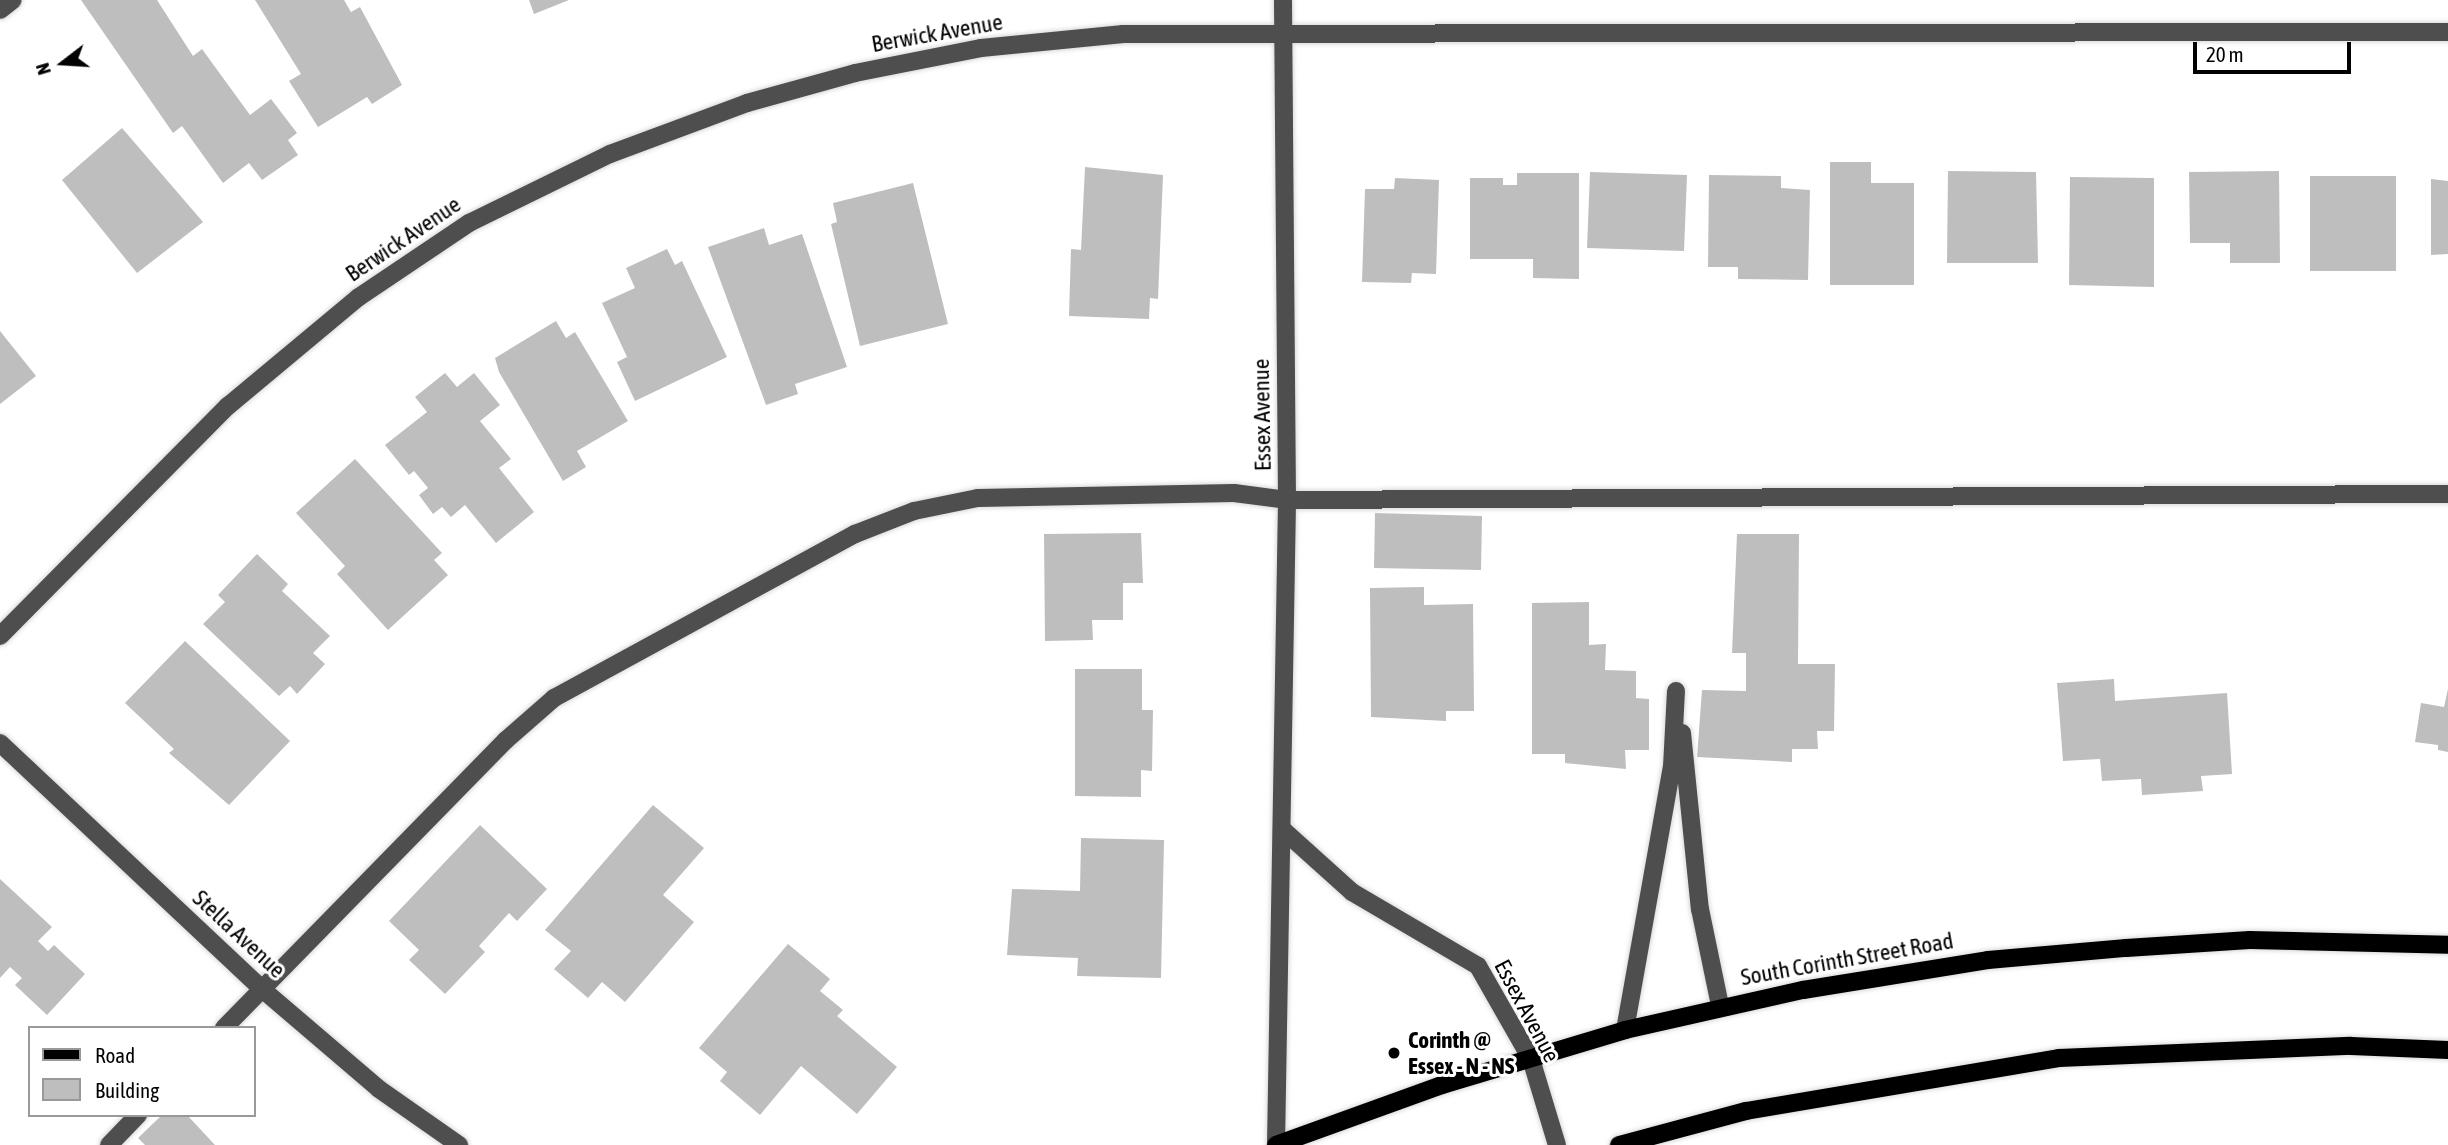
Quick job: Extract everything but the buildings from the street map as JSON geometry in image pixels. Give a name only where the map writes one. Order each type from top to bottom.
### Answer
[{"type":"main road","name":"South Corinth Street Road","points":[[1276,1145],[1443,1085],[1625,1030],[1720,1006],[1988,960],[2250,940],[2448,945]]},
{"type":"main road","points":[[1619,1145],[1746,1111],[2059,1058],[2351,1046],[2448,1050]]},
{"type":"street","points":[[0,10],[13,0]]},
{"type":"street","name":"Essex Avenue","points":[[1276,1145],[1287,500],[1283,0]]},
{"type":"street","name":"Berwick Avenue","points":[[0,636],[228,406],[359,298],[469,223],[610,153],[747,103],[828,80],[981,48],[1123,34],[2448,32]]},
{"type":"street","points":[[226,1026],[554,698],[855,534],[914,511],[978,498],[1234,493],[1287,500],[2448,494]]},
{"type":"street","points":[[1625,1030],[1672,767],[1676,691],[1693,808],[1700,909],[1720,1006]]},
{"type":"street","name":"Stella Avenue","points":[[0,743],[262,989],[379,1089],[459,1145]]},
{"type":"street","name":"Essex Avenue","points":[[1282,830],[1352,892],[1478,966],[1531,1059],[1557,1145]]},
{"type":"street","points":[[109,1145],[136,1117]]},
{"type":"place","name":"Corinth @ Essex - N - NS","points":[[1394,1053]]}]
